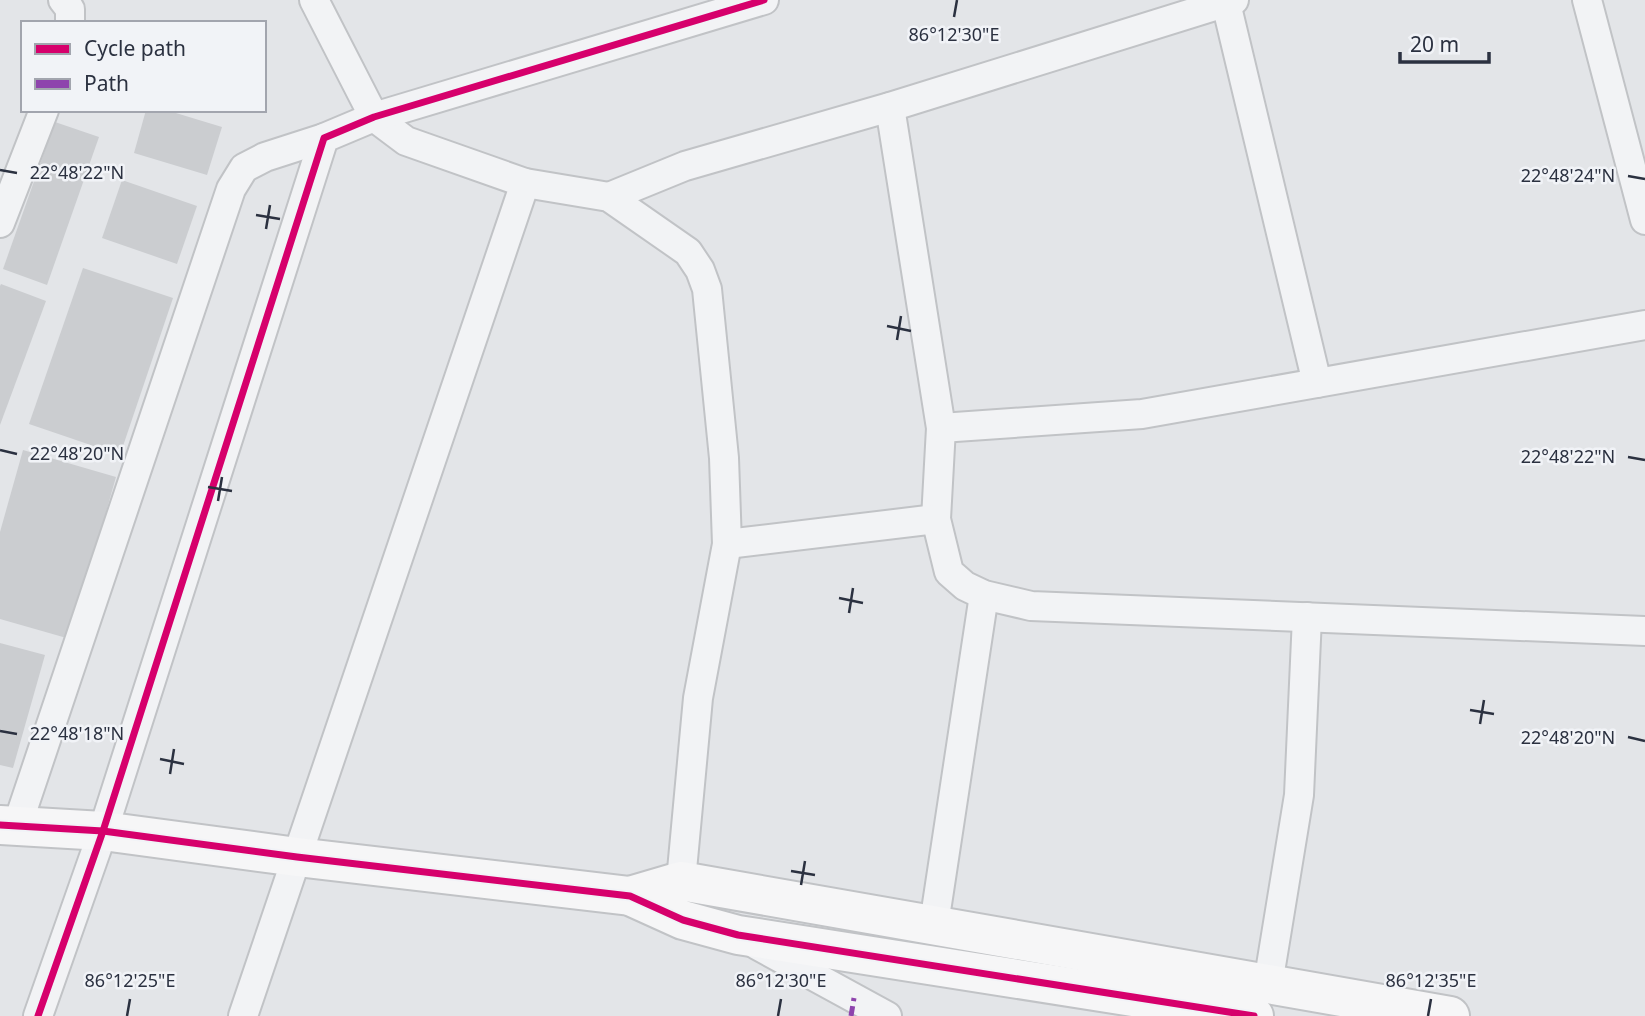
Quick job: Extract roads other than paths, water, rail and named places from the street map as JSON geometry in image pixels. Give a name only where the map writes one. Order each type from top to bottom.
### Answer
[{"type":"street","points":[[314,0],[374,117],[406,141],[525,183],[609,197],[688,252],[707,289],[724,458],[727,544],[698,698],[681,881]]},
{"type":"street","points":[[764,0],[374,117],[324,138],[265,157],[244,169],[231,189],[8,825],[103,831],[630,896],[683,920],[738,934],[1261,1000],[1450,1016]]},
{"type":"street","points":[[1587,0],[1645,220]]},
{"type":"street","points":[[609,197],[685,166],[890,107],[1230,2],[1317,383]]},
{"type":"street","points":[[890,107],[941,428],[936,519],[949,572],[965,586],[984,595],[1031,606],[1645,631]]},
{"type":"street","points":[[0,223],[43,112]]},
{"type":"street","points":[[38,1016],[103,831],[324,138]]},
{"type":"street","points":[[243,1016],[525,183]]},
{"type":"street","points":[[941,428],[1142,414],[1645,325]]},
{"type":"street","points":[[727,544],[936,519]]},
{"type":"street","points":[[934,924],[984,595]]},
{"type":"street","points":[[1261,1000],[1299,796],[1307,617]]},
{"type":"street","points":[[630,896],[681,881],[934,924],[1261,1000]]},
{"type":"street","points":[[738,934],[853,1007],[887,1016]]}]
